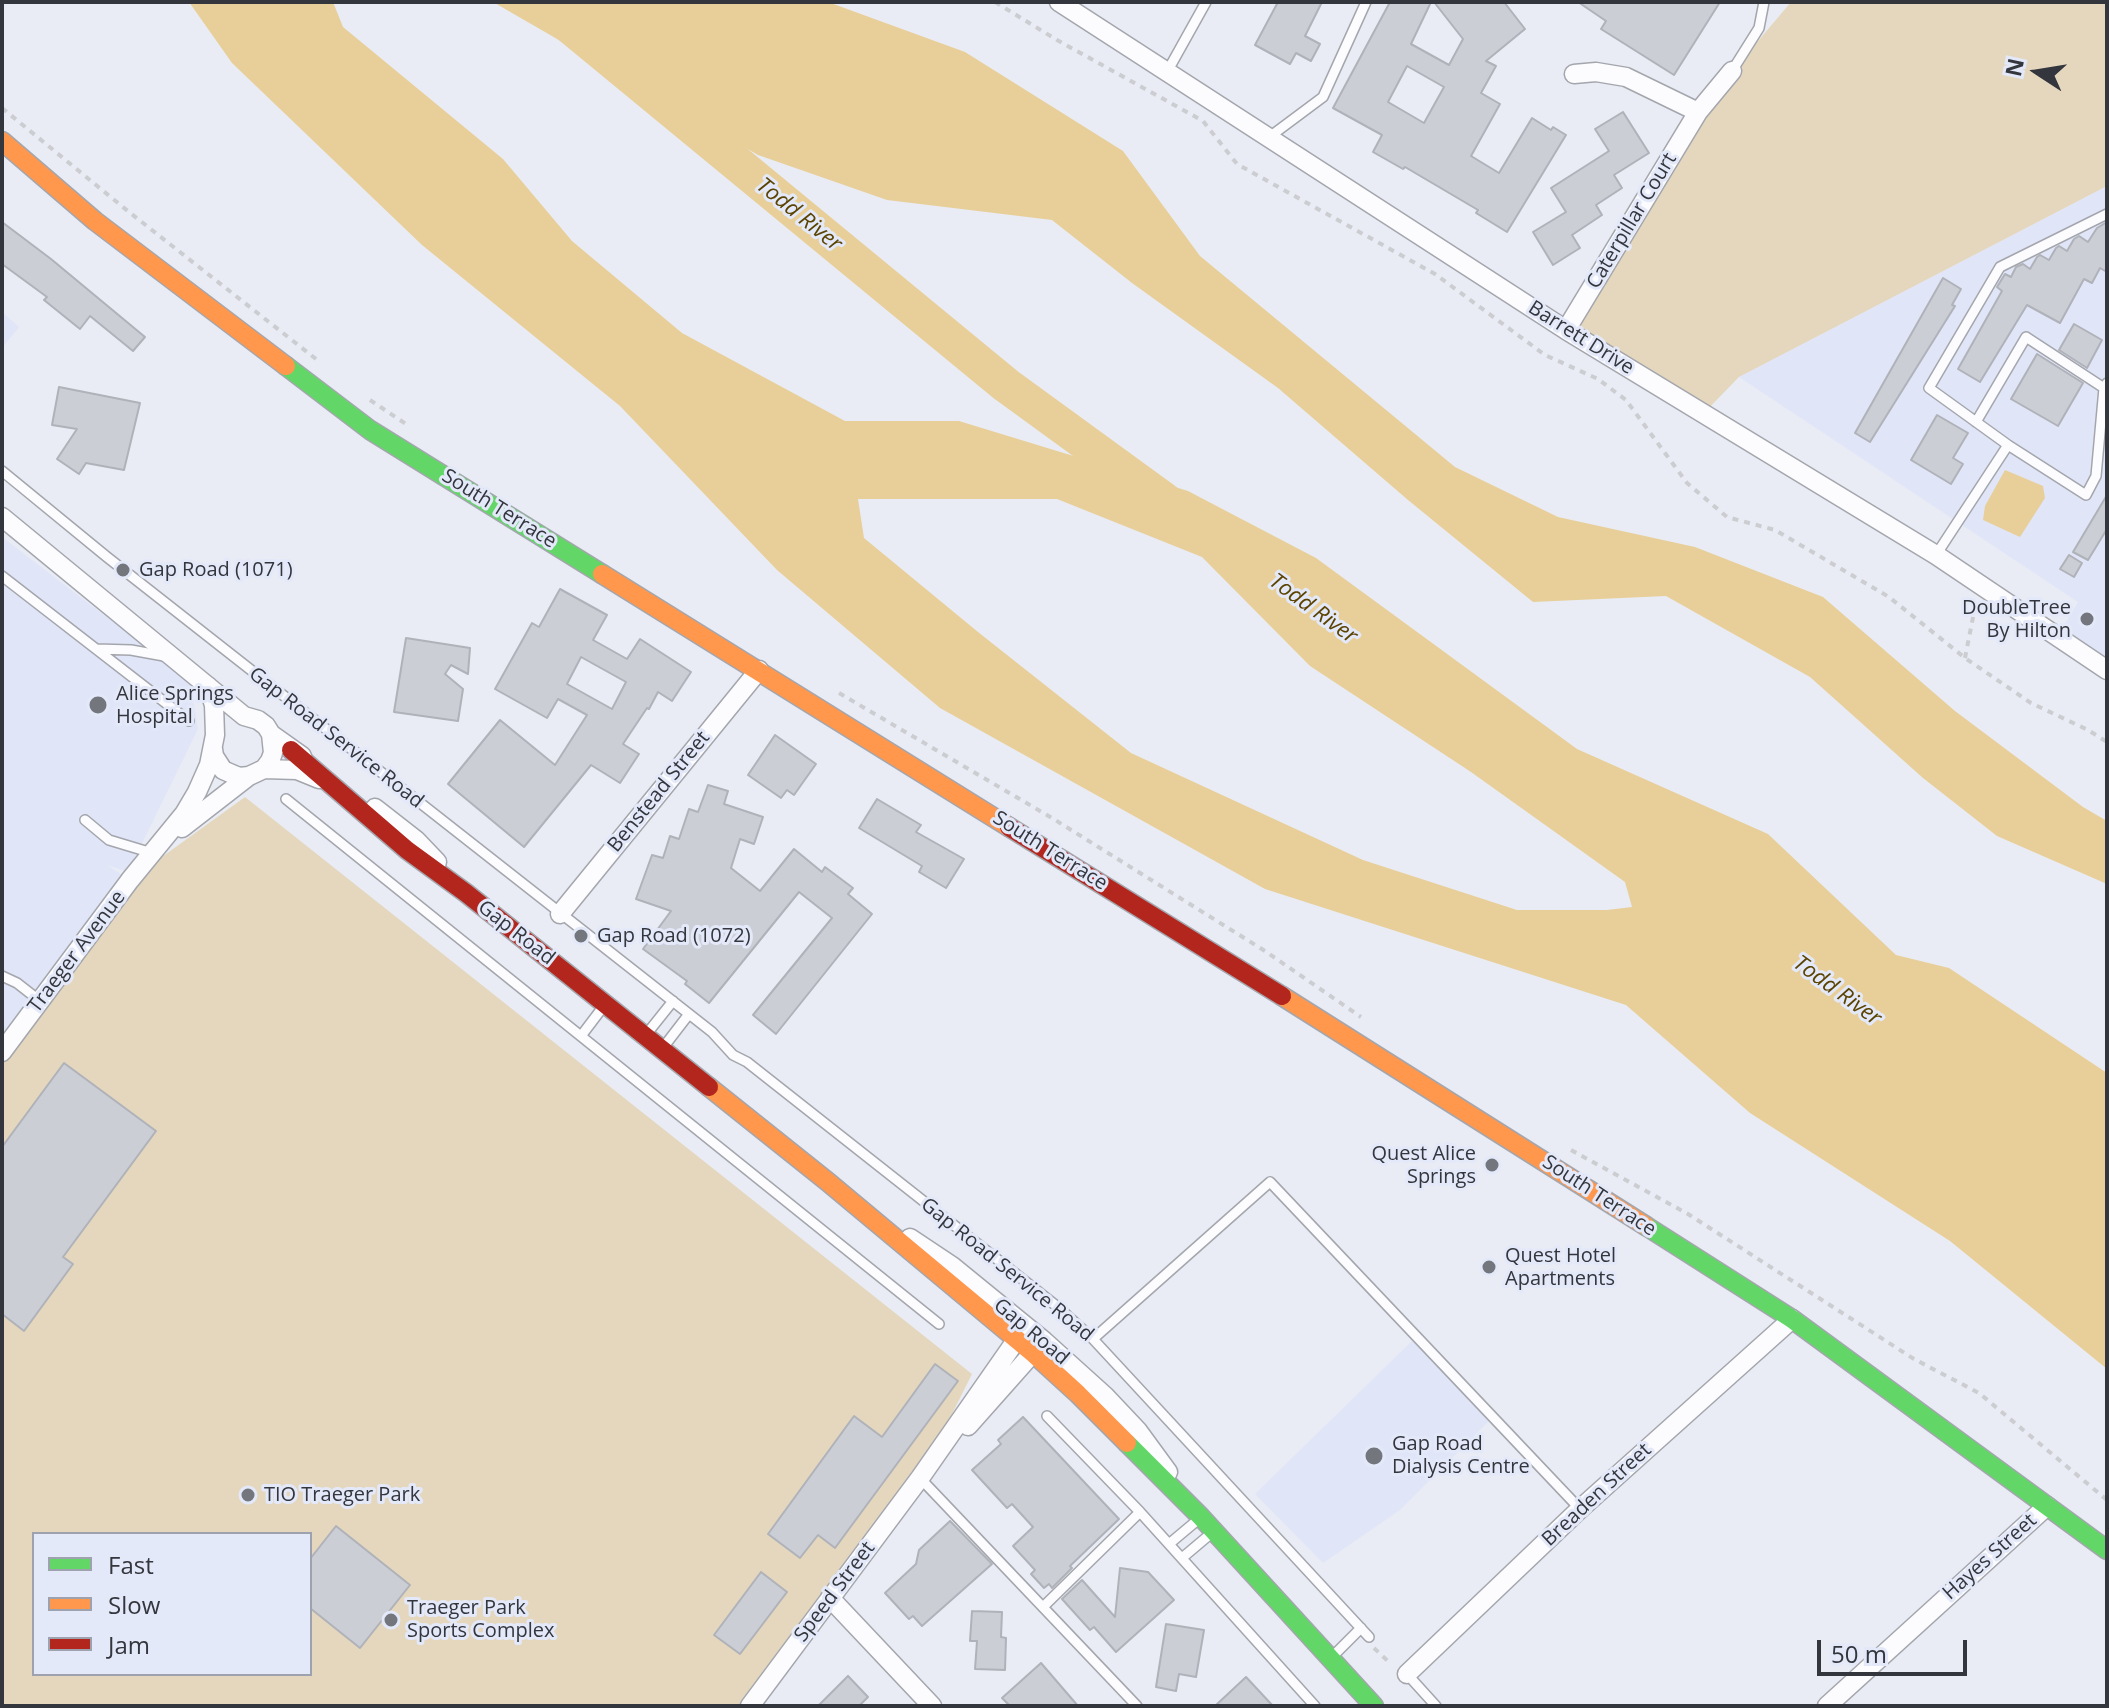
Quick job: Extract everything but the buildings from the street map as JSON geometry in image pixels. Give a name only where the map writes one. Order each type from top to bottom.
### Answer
[{"type":"street","name":"Barrett Drive","points":[[1059,2],[1566,330],[1936,555],[2107,670]]},
{"type":"street","name":"Caterpillar Court","points":[[1566,330],[1698,112],[1732,71]]},
{"type":"street","points":[[1574,74],[1596,72],[1626,77],[1698,112]]},
{"type":"street","name":"South Terrace","points":[[2,141],[95,221],[370,430],[1414,1078],[1792,1319],[2107,1550]]},
{"type":"street","name":"Gap Road","points":[[5,521],[244,716],[266,726],[271,734],[407,850],[466,893],[1038,1347],[1078,1394],[1208,1524],[1374,1706]]},
{"type":"street","name":"Benstead Street","points":[[560,914],[759,670]]},
{"type":"street","name":"Traeger Avenue","points":[[2,1052],[184,814],[197,792],[206,775],[214,742],[214,705],[208,686]]},
{"type":"street","points":[[244,716],[221,726],[214,742],[214,756],[223,770],[239,777],[297,770],[325,781]]},
{"type":"street","points":[[256,773],[273,753],[271,734]]},
{"type":"street","name":"Gap Road","points":[[291,750],[328,772],[416,840],[466,893]]},
{"type":"street","name":"Traeger Avenue","points":[[152,853],[206,808],[256,773]]},
{"type":"street","name":"Breaden Street","points":[[1407,1674],[1580,1509],[1792,1319]]},
{"type":"street","name":"Speed Street","points":[[750,1706],[920,1478],[1020,1333]]},
{"type":"street","name":"Speed Street","points":[[920,1478],[1038,1347]]},
{"type":"street","name":"Hayes Street","points":[[1827,1706],[2047,1506]]},
{"type":"street","points":[[830,1598],[932,1706]]},
{"type":"lane","points":[[1167,72],[1206,2]]},
{"type":"lane","points":[[1268,138],[1323,97],[1366,2]]},
{"type":"lane","points":[[1732,71],[1759,28],[1764,2]]},
{"type":"lane","points":[[1976,422],[2026,337],[2106,386],[2096,476],[2086,495],[2008,445],[1976,422],[1929,388],[2000,267],[2107,214]]},
{"type":"lane","points":[[1936,555],[2008,445]]},
{"type":"lane","name":"Gap Road Service Road","points":[[2,471],[712,1032],[726,1050],[759,1072],[1059,1308],[1093,1339],[1369,1637]]},
{"type":"lane","points":[[2,576],[189,721]]},
{"type":"lane","points":[[96,649],[147,652],[178,661]]},
{"type":"lane","points":[[286,799],[939,1324]]},
{"type":"lane","points":[[85,820],[109,840],[152,853]]},
{"type":"lane","points":[[2,976],[40,1001]]},
{"type":"lane","points":[[645,1036],[673,1001]]},
{"type":"lane","points":[[581,1036],[606,1004]]},
{"type":"lane","points":[[662,1049],[689,1014]]},
{"type":"lane","points":[[1093,1339],[1270,1182],[1580,1509]]},
{"type":"lane","points":[[1047,1416],[1140,1512],[1315,1706]]},
{"type":"lane","points":[[920,1478],[1137,1706]]},
{"type":"lane","points":[[1044,1606],[1140,1512]]},
{"type":"lane","points":[[1169,1544],[1208,1524]]},
{"type":"lane","points":[[1182,1558],[1208,1524]]},
{"type":"lane","points":[[1331,1658],[1361,1628]]},
{"type":"lane","points":[[1407,1674],[1436,1706]]},
{"type":"path","points":[[995,2],[1203,121],[1237,164],[1435,274],[1545,355],[1598,379],[1626,400],[1687,483],[1727,517],[1775,530],[1889,597],[1965,658],[2031,703],[2107,742]]},
{"type":"path","points":[[2,108],[324,365]]},
{"type":"path","points":[[360,393],[409,426]]},
{"type":"path","points":[[1965,658],[1974,605],[1983,587]]},
{"type":"path","points":[[834,690],[1065,826],[1265,951],[1370,1023]]},
{"type":"path","points":[[1566,1147],[1688,1214],[1914,1359],[1979,1393],[2107,1500]]},
{"type":"path","points":[[1369,1637],[1367,1640],[1403,1677],[1407,1674]]},
{"type":"shaded area","points":[[1791,2],[2107,2],[2107,186],[1739,377],[1704,413],[1566,330],[1698,112]]},
{"type":"shaded area","points":[[2107,186],[2107,670],[2057,637],[2078,602],[1739,377]]},
{"type":"shaded area","points":[[2,312],[19,327],[2,348]]},
{"type":"shaded area","name":"Alice Springs Hospital","points":[[2,537],[190,681],[198,729],[128,872],[107,865],[130,880],[2,1052]]},
{"type":"shaded area","points":[[245,797],[972,1374],[920,1478],[750,1706],[2,1706],[2,1052],[130,880]]},
{"type":"shaded area","name":"Gap Road Dialysis Centre","points":[[1414,1339],[1491,1419],[1400,1510],[1323,1563],[1255,1494]]},
{"type":"water","points":[[189,2],[333,2],[343,27],[503,159],[572,241],[682,333],[845,421],[959,421],[1188,491],[1316,558],[1577,749],[1768,834],[1896,955],[1949,968],[2107,1073],[2107,1369],[1950,1241],[1750,1113],[1626,1005],[1265,889],[940,708],[777,570],[620,406],[422,245],[232,63]],"holes":[[[858,499],[1057,499],[1202,557],[1310,666],[1471,772],[1625,882],[1632,907],[1517,910],[1363,860],[1131,753],[864,538]]]},
{"type":"water","points":[[493,2],[828,2],[965,52],[1123,151],[1200,256],[1455,467],[1558,517],[1695,547],[1823,597],[1955,711],[2083,807],[2107,821],[2107,884],[1997,836],[1923,778],[1810,677],[1666,596],[1533,602],[1278,388],[1132,283],[1052,220],[887,200],[758,155]]},
{"type":"water","points":[[2005,470],[2043,486],[2045,498],[2020,537],[1983,520],[1985,506]]},
{"type":"waterway","name":"Todd River","points":[[541,2],[1006,385],[1164,500]]},
{"type":"traffic: fast","points":[[286,366],[370,430],[602,574]]},
{"type":"traffic: fast","points":[[1646,1226],[1792,1319],[2107,1550]]},
{"type":"traffic: fast","points":[[1127,1443],[1201,1517],[1374,1706]]},
{"type":"traffic: slow","points":[[2,141],[95,221],[286,366]]},
{"type":"traffic: slow","points":[[602,574],[1009,827]]},
{"type":"traffic: slow","points":[[1282,996],[1646,1226]]},
{"type":"traffic: slow","points":[[709,1087],[1033,1353],[1127,1443]]},
{"type":"traffic: jam","points":[[291,750],[407,850],[466,893],[709,1087]]},
{"type":"traffic: jam","points":[[1009,827],[1282,996]]},
{"type":"place","name":"Gap Road (1071)","points":[[123,570]]},
{"type":"place","name":"DoubleTree By Hilton","points":[[2087,619]]},
{"type":"place","name":"Alice Springs Hospital","points":[[98,705]]},
{"type":"place","name":"Gap Road (1072)","points":[[581,936]]},
{"type":"place","name":"Quest Alice Springs","points":[[1492,1165]]},
{"type":"place","name":"Quest Hotel Apartments","points":[[1489,1267]]},
{"type":"place","name":"Gap Road Dialysis Centre","points":[[1374,1456]]},
{"type":"place","name":"TIO Traeger Park","points":[[248,1495]]},
{"type":"place","name":"Traeger Park Sports Complex","points":[[391,1620]]}]
